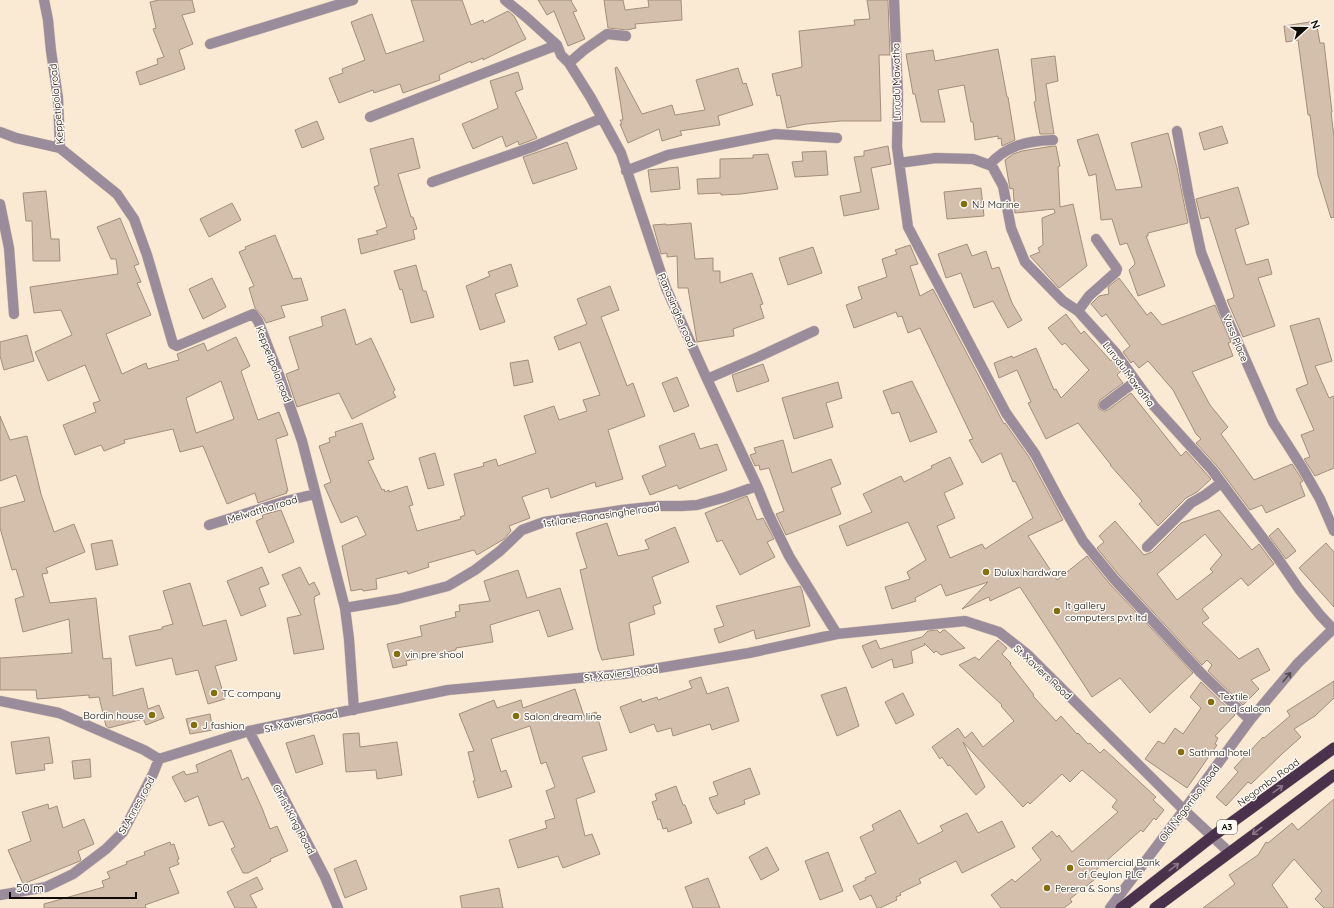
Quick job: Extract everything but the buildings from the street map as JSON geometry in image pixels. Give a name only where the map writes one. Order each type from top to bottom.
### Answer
[{"type":"highway","name":"Negombo Road","points":[[1121,908],[1214,836],[1334,748]]},
{"type":"highway","name":"A3","points":[[1155,908],[1334,775]]},
{"type":"street","name":"Keppetipola road","points":[[44,0],[58,98],[60,148],[117,194],[134,219],[147,255],[173,344],[178,346],[253,314],[255,316],[279,375],[302,441],[345,608],[349,639],[354,710]]},
{"type":"street","points":[[210,44],[353,0]]},
{"type":"street","name":"Ranasinghe road","points":[[504,0],[526,17],[557,45],[561,55],[569,63],[591,98],[621,153],[666,288],[707,379],[789,556],[838,634]]},
{"type":"street","name":"Lurudu Mawatha","points":[[894,0],[898,96],[897,147],[908,228],[1006,413],[1035,454],[1083,541],[1114,579],[1201,674],[1250,720]]},
{"type":"street","points":[[569,63],[584,50],[607,34],[626,36]]},
{"type":"street","points":[[370,117],[557,45]]},
{"type":"street","points":[[432,182],[535,146],[602,118]]},
{"type":"street","name":"Vass Place","points":[[1177,131],[1201,252],[1239,345],[1273,422],[1320,499],[1334,531]]},
{"type":"street","points":[[0,132],[16,138],[60,148]]},
{"type":"street","points":[[626,171],[668,155],[775,134],[837,138]]},
{"type":"street","points":[[899,163],[936,158],[973,159],[989,165],[997,156],[1019,144],[1053,140]]},
{"type":"street","name":"Lurudu Mawatha","points":[[989,165],[992,166],[1003,186],[1011,228],[1025,262],[1063,301],[1078,311],[1115,352],[1153,405],[1212,470],[1307,600],[1334,629]]},
{"type":"street","points":[[0,204],[9,248],[14,314]]},
{"type":"street","points":[[1078,311],[1089,296],[1116,272],[1117,269],[1113,261],[1096,239]]},
{"type":"street","points":[[707,379],[814,331]]},
{"type":"street","points":[[1104,405],[1136,381]]},
{"type":"street","points":[[1147,547],[1191,503],[1221,483]]},
{"type":"street","name":"1st lane-Ranasinghe road","points":[[345,608],[398,599],[448,586],[475,570],[500,551],[522,530],[544,522],[658,506],[697,505],[757,486]]},
{"type":"street","name":"Melwattha road","points":[[209,525],[286,501],[315,494]]},
{"type":"street","name":"St. Xaviers Road","points":[[158,759],[249,731],[448,690],[623,674],[749,653],[838,634],[965,621],[999,632],[1027,654],[1184,810],[1230,852]]},
{"type":"street","name":"Old Negombo Road","points":[[1110,908],[1250,720],[1298,663],[1334,629]]},
{"type":"street","points":[[0,701],[58,713],[144,750],[158,759]]},
{"type":"street","name":"Christ King Road","points":[[249,731],[325,877],[338,908]]},
{"type":"street","name":"St.Annes road","points":[[0,895],[46,887],[73,874],[106,849],[123,832],[153,774],[158,759]]},
{"type":"place","name":"NJ Marine","points":[[964,204]]},
{"type":"place","name":"Dulux hardware","points":[[986,572]]},
{"type":"place","name":"It gallery computers pvt ltd","points":[[1057,611]]},
{"type":"place","name":"vin pre shool","points":[[397,654]]},
{"type":"place","name":"TC company","points":[[214,693]]},
{"type":"place","name":"Textile and saloon","points":[[1211,702]]},
{"type":"place","name":"Bordin house","points":[[152,715]]},
{"type":"place","name":"Salon dream line","points":[[516,716]]},
{"type":"place","name":"J fashion","points":[[194,725]]},
{"type":"place","name":"Sathma hotel","points":[[1181,752]]},
{"type":"place","name":"Commercial Bank of Ceylon PLC","points":[[1070,868]]},
{"type":"place","name":"Perera & Sons","points":[[1047,888]]}]
